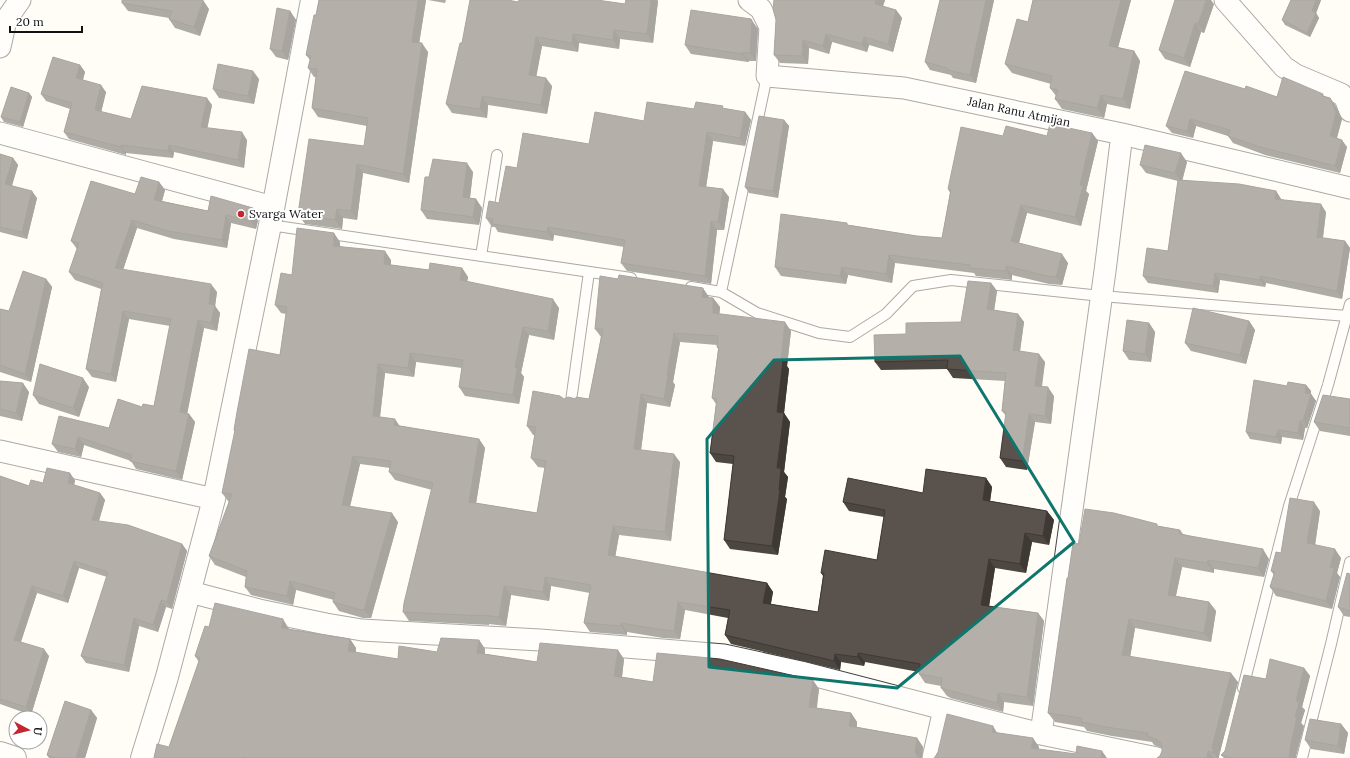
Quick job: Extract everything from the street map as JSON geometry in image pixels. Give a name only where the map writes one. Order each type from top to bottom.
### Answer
[{"type":"street","points":[[0,48],[6,20],[20,0]]},
{"type":"street","points":[[142,758],[167,677],[214,499],[271,216],[312,0]]},
{"type":"street","points":[[749,0],[761,9],[770,27],[767,76]]},
{"type":"street","points":[[1225,0],[1284,67],[1296,75],[1341,94],[1345,98],[1350,111]]},
{"type":"street","name":"Jalan Ranu Atmijan","points":[[767,76],[904,88],[1122,134],[1350,188]]},
{"type":"street","points":[[0,133],[271,216]]},
{"type":"street","points":[[1041,734],[1122,134]]},
{"type":"street","points":[[0,451],[214,499]]},
{"type":"street","points":[[190,592],[259,610],[362,630],[540,640],[724,655],[801,672],[1041,734],[1158,758]]},
{"type":"street","points":[[933,758],[944,709]]},
{"type":"street","points":[[0,753],[15,758]]},
{"type":"lane","points":[[721,292],[767,76]]},
{"type":"lane","points":[[481,256],[497,155]]},
{"type":"lane","points":[[271,216],[481,256],[639,279]]},
{"type":"lane","points":[[571,401],[589,272]]},
{"type":"lane","points":[[684,286],[721,292],[757,313],[819,333],[850,337],[886,314],[913,286],[951,280],[1101,296],[1349,317]]},
{"type":"lane","points":[[1241,697],[1289,506],[1349,317],[1350,304]]},
{"type":"lane","points":[[1302,758],[1350,562]]},
{"type":"highlighted area","points":[[960,356],[1074,542],[897,688],[709,667],[707,439],[774,360]]},
{"type":"building","points":[[122,0],[203,0],[194,27],[169,19],[172,11],[122,3]]},
{"type":"building","points":[[319,0],[418,0],[412,42],[422,43],[403,174],[357,164],[351,211],[337,209],[335,220],[298,214],[309,139],[364,146],[368,118],[312,108],[317,69],[308,68],[311,56],[306,55],[314,15],[316,15]]},
{"type":"building","points":[[470,0],[508,0],[518,2],[519,0],[597,0],[625,4],[626,0],[651,0],[647,34],[614,30],[613,40],[573,34],[572,43],[536,37],[529,75],[546,78],[541,105],[482,96],[480,109],[446,104],[460,43],[462,43]]},
{"type":"building","points":[[774,0],[876,0],[875,4],[896,10],[888,44],[864,37],[862,44],[826,34],[823,46],[803,40],[802,56],[774,55],[776,20],[773,9]]},
{"type":"building","points":[[940,0],[986,0],[970,75],[947,70],[947,68],[925,62]]},
{"type":"building","points":[[1033,0],[1121,0],[1109,46],[1134,51],[1123,99],[1101,95],[1097,108],[1055,99],[1058,90],[1050,88],[1052,76],[1005,64],[1017,19],[1028,22]]},
{"type":"building","points":[[1175,0],[1206,0],[1198,24],[1195,23],[1184,58],[1159,50]]},
{"type":"building","points":[[1291,0],[1316,0],[1312,11],[1316,13],[1307,33],[1282,20]]},
{"type":"building","points":[[277,8],[290,11],[282,51],[270,49]]},
{"type":"building","points":[[691,10],[751,19],[750,53],[742,52],[742,54],[685,45]]},
{"type":"building","points":[[53,57],[80,65],[76,78],[101,85],[95,110],[131,119],[142,86],[207,98],[201,127],[242,132],[238,160],[169,145],[168,151],[121,145],[121,147],[64,132],[72,103],[41,94]]},
{"type":"building","points":[[218,64],[253,71],[248,96],[213,89]]},
{"type":"building","points":[[1185,71],[1245,89],[1246,86],[1277,97],[1283,77],[1323,94],[1322,96],[1330,98],[1336,112],[1330,136],[1342,140],[1335,166],[1260,147],[1228,136],[1230,130],[1190,119],[1187,131],[1166,126]]},
{"type":"building","points":[[11,87],[29,93],[20,122],[1,117]]},
{"type":"building","points":[[647,102],[694,109],[696,102],[723,106],[722,108],[745,112],[740,138],[707,132],[699,186],[723,189],[718,222],[711,221],[705,276],[621,263],[625,240],[548,227],[547,232],[492,224],[493,219],[486,218],[489,201],[499,203],[506,166],[517,168],[523,133],[589,144],[595,112],[644,121]]},
{"type":"building","points":[[759,116],[784,120],[773,191],[745,187]]},
{"type":"building","points":[[1050,124],[1092,133],[1080,185],[1083,186],[1075,217],[1021,205],[1011,241],[1062,254],[1056,277],[1006,266],[1006,271],[970,268],[970,265],[889,255],[886,274],[842,267],[840,276],[775,267],[781,214],[847,223],[847,225],[917,236],[942,238],[951,190],[948,189],[961,127],[1003,136],[1006,126],[1047,136]]},
{"type":"building","points":[[1145,145],[1181,153],[1175,173],[1140,165]]},
{"type":"building","points":[[0,154],[13,158],[5,184],[32,191],[22,232],[0,227]]},
{"type":"building","points":[[433,159],[467,163],[463,197],[476,199],[473,217],[421,210],[425,177],[429,177]]},
{"type":"building","points":[[141,177],[159,182],[154,200],[208,211],[211,196],[253,208],[251,221],[226,215],[222,240],[168,231],[132,220],[115,268],[211,284],[209,304],[215,305],[211,323],[198,320],[180,412],[189,414],[176,471],[130,461],[132,455],[78,437],[75,449],[52,444],[59,416],[109,428],[118,399],[142,407],[143,404],[154,406],[171,319],[123,311],[111,374],[86,369],[103,283],[69,272],[79,243],[71,241],[91,181],[135,194]]},
{"type":"building","points":[[1178,180],[1239,184],[1276,191],[1275,199],[1321,204],[1317,237],[1345,241],[1337,291],[1260,276],[1260,280],[1215,273],[1213,286],[1143,276],[1147,248],[1168,251]]},
{"type":"building","points":[[297,228],[334,233],[333,246],[385,251],[384,264],[429,270],[430,263],[462,268],[460,280],[553,299],[548,331],[523,327],[515,367],[517,368],[513,395],[459,387],[463,360],[410,353],[408,368],[378,364],[373,416],[395,419],[394,425],[479,439],[469,502],[537,513],[546,461],[531,458],[536,427],[527,426],[533,391],[560,396],[564,399],[568,397],[576,399],[576,397],[589,399],[603,329],[595,329],[600,276],[618,279],[619,275],[703,288],[702,297],[713,298],[713,313],[785,322],[781,360],[783,361],[777,412],[784,413],[777,468],[781,468],[780,490],[772,546],[724,540],[734,456],[710,453],[717,399],[712,398],[719,347],[717,347],[718,336],[674,333],[664,399],[641,394],[634,449],[674,454],[665,532],[613,526],[608,555],[767,583],[763,603],[818,612],[824,573],[821,573],[825,550],[877,560],[885,510],[843,502],[848,478],[923,493],[926,469],[986,478],[983,500],[1047,511],[1043,536],[1025,533],[1020,564],[989,559],[981,605],[1038,613],[1027,697],[998,693],[997,703],[941,688],[942,678],[919,674],[920,664],[858,653],[858,657],[835,654],[834,661],[725,635],[730,610],[678,602],[674,631],[621,623],[621,626],[584,623],[591,585],[545,577],[543,592],[504,586],[499,617],[403,612],[433,483],[389,472],[391,461],[353,456],[342,505],[392,513],[364,610],[333,602],[335,593],[290,581],[287,596],[245,587],[247,571],[209,556],[232,494],[222,493],[249,349],[280,355],[287,307],[275,305],[281,273],[292,275]]},
{"type":"building","points":[[23,271],[46,279],[25,374],[0,365],[0,309],[9,311]]},
{"type":"building","points":[[968,281],[991,283],[987,309],[1018,314],[1013,350],[1039,354],[1035,386],[1048,387],[1045,416],[1029,414],[1022,461],[1000,458],[1006,412],[1002,411],[1006,373],[947,369],[948,360],[875,362],[874,335],[906,334],[906,323],[961,322]]},
{"type":"building","points":[[1193,308],[1249,321],[1240,355],[1185,343]]},
{"type":"building","points":[[1127,320],[1149,323],[1145,354],[1123,351]]},
{"type":"building","points":[[40,364],[83,378],[73,408],[33,395]]},
{"type":"building","points":[[1254,380],[1287,386],[1288,382],[1306,385],[1305,393],[1311,394],[1303,421],[1300,421],[1298,433],[1278,430],[1276,437],[1246,432]]},
{"type":"building","points":[[0,381],[23,383],[16,413],[0,409]]},
{"type":"building","points":[[1323,395],[1350,399],[1350,428],[1314,422]]},
{"type":"building","points":[[47,468],[70,473],[68,483],[100,493],[92,520],[128,525],[182,544],[167,602],[161,600],[153,625],[134,618],[124,665],[81,656],[108,572],[74,561],[63,596],[32,586],[14,640],[44,649],[26,707],[0,699],[0,476],[29,486],[31,480],[43,483]]},
{"type":"building","points":[[1290,498],[1314,502],[1307,543],[1335,549],[1330,567],[1334,568],[1326,601],[1270,587],[1275,571],[1271,571],[1276,552],[1281,553]]},
{"type":"building","points":[[1085,509],[1114,513],[1157,524],[1157,526],[1180,530],[1179,534],[1263,549],[1258,568],[1208,560],[1207,563],[1175,558],[1168,595],[1209,602],[1204,633],[1129,619],[1122,655],[1231,673],[1212,747],[1214,753],[1208,751],[1207,758],[1157,758],[1160,756],[1162,751],[1162,745],[1158,740],[1147,736],[1148,733],[1081,722],[1082,718],[1048,713],[1073,543],[1079,544]]},
{"type":"building","points":[[1347,573],[1350,574],[1350,611],[1338,607]]},
{"type":"building","points":[[215,603],[283,619],[281,628],[350,639],[348,651],[398,659],[399,646],[437,652],[441,638],[479,640],[477,653],[537,662],[540,643],[618,650],[614,676],[653,682],[657,653],[720,659],[813,680],[809,707],[851,713],[849,726],[917,738],[915,752],[919,758],[154,758],[157,744],[169,747],[200,658],[195,656],[205,626],[209,627]]},
{"type":"building","points":[[1270,659],[1304,668],[1296,701],[1299,702],[1295,717],[1297,717],[1289,758],[1233,758],[1221,755],[1225,751],[1244,675],[1266,679]]},
{"type":"building","points":[[65,701],[91,710],[76,758],[56,758],[47,755]]},
{"type":"building","points":[[947,714],[993,726],[992,732],[1033,738],[1031,748],[1076,754],[1077,746],[1102,751],[1101,758],[934,758],[938,752]]},
{"type":"building","points":[[1310,719],[1341,724],[1338,746],[1305,740]]},
{"type":"place","name":"Svarga Water","points":[[241,214]]}]
